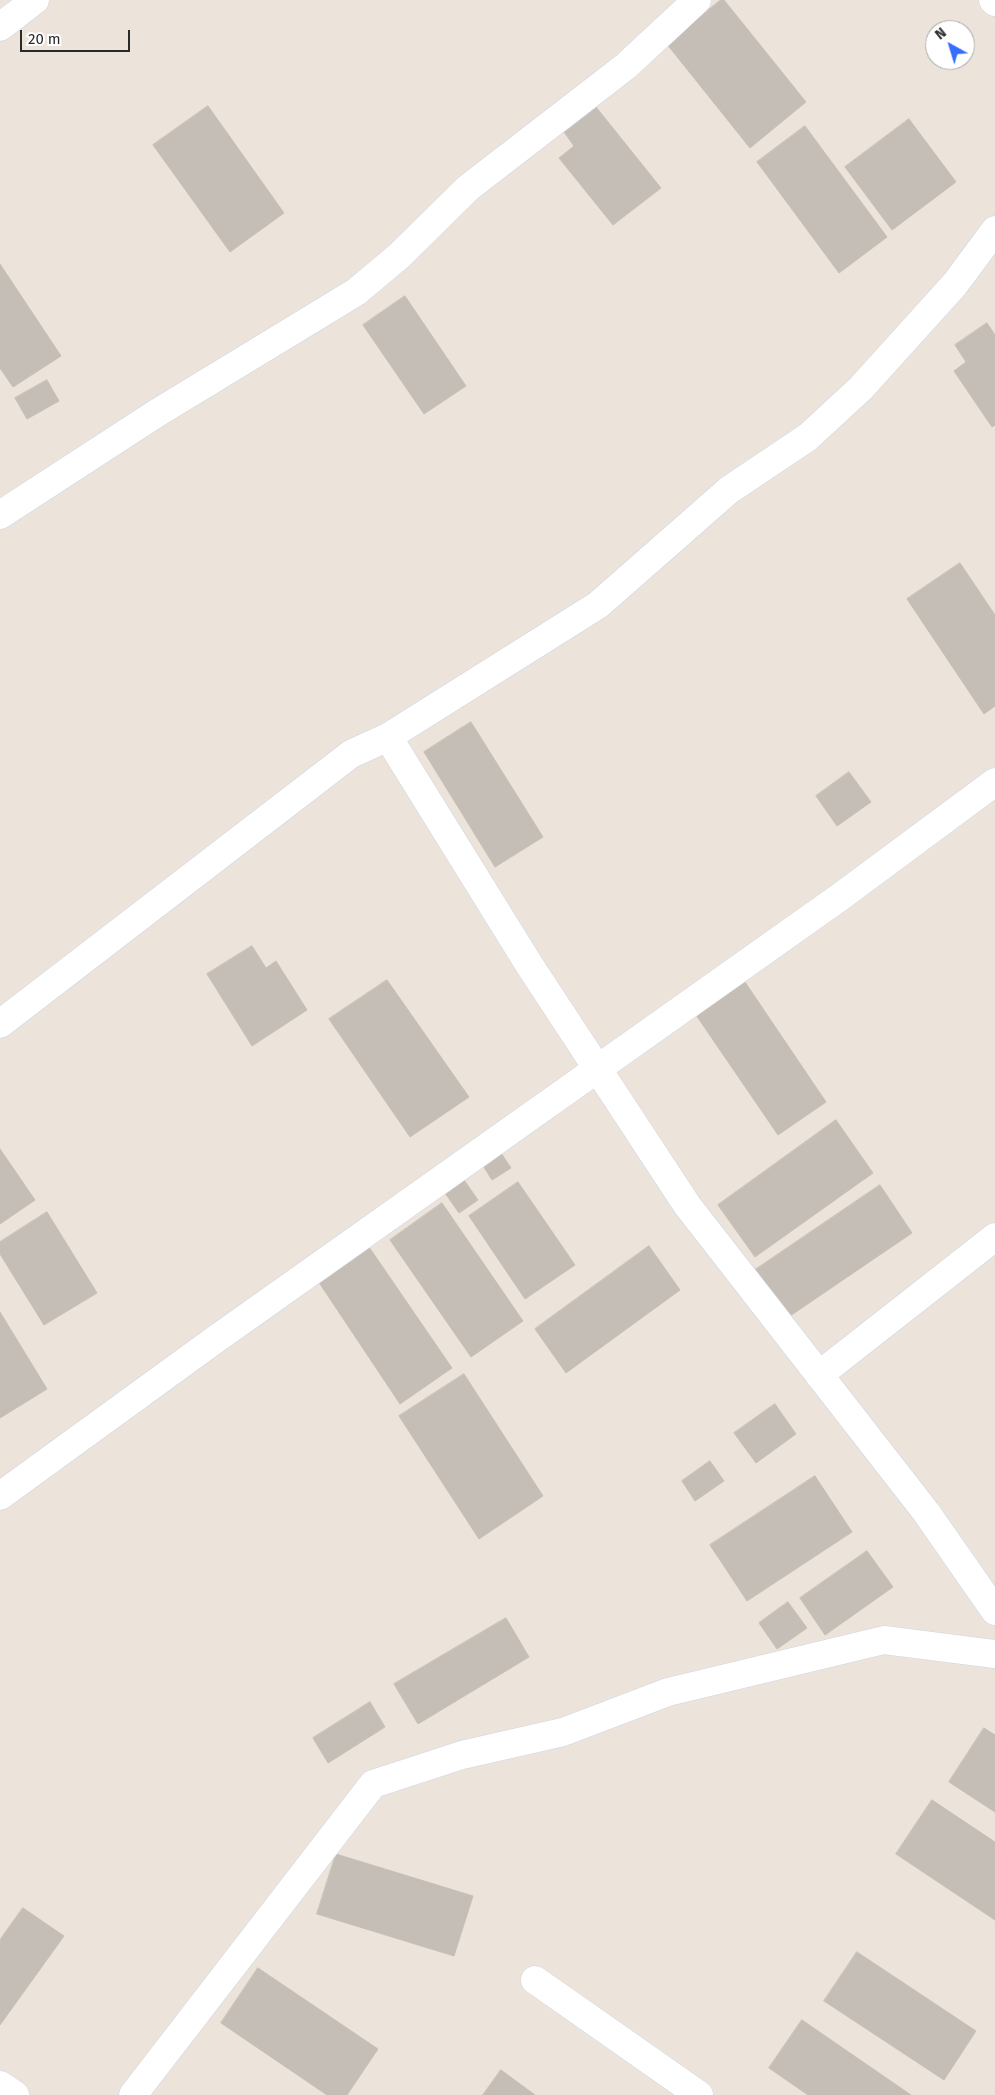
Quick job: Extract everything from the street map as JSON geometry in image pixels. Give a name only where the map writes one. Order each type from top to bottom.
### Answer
[{"type":"street","points":[[0,27],[35,0]]},
{"type":"street","points":[[0,515],[157,413],[356,292],[399,256],[468,188],[626,66],[697,0]]},
{"type":"street","points":[[0,1024],[351,754],[388,737],[598,605],[729,490],[808,437],[861,388],[955,284],[995,230]]},
{"type":"street","points":[[388,737],[530,966],[687,1205],[926,1512],[995,1611]]},
{"type":"street","points":[[0,1496],[216,1338],[840,897],[995,782]]},
{"type":"street","points":[[819,1374],[995,1237]]},
{"type":"street","points":[[134,2095],[373,1784],[462,1755],[563,1732],[668,1692],[884,1640],[995,1654]]},
{"type":"street","points":[[535,1980],[699,2095]]},
{"type":"street","points":[[0,2085],[16,2095]]},
{"type":"building","points":[[721,0],[724,0],[806,102],[750,148],[666,43]]},
{"type":"building","points":[[208,106],[284,213],[230,252],[153,145]]},
{"type":"building","points":[[596,107],[661,188],[613,225],[559,158],[574,146],[564,132]]},
{"type":"building","points":[[909,119],[956,182],[892,230],[845,167]]},
{"type":"building","points":[[805,126],[887,237],[839,273],[757,162]]},
{"type":"building","points":[[0,264],[61,356],[13,387],[0,368]]},
{"type":"building","points":[[405,296],[466,386],[424,414],[363,325]]},
{"type":"building","points":[[987,323],[995,335],[995,425],[992,427],[954,371],[966,362],[955,345]]},
{"type":"building","points":[[47,380],[59,401],[27,419],[15,398]]},
{"type":"building","points":[[960,563],[995,615],[995,706],[984,714],[907,599]]},
{"type":"building","points":[[471,722],[543,837],[495,867],[424,752]]},
{"type":"building","points":[[849,772],[871,802],[837,826],[816,796]]},
{"type":"building","points":[[252,946],[266,968],[276,961],[307,1010],[252,1046],[207,974]]},
{"type":"building","points":[[387,980],[469,1097],[410,1137],[329,1019]]},
{"type":"building","points":[[745,982],[826,1102],[778,1135],[696,1015]]},
{"type":"building","points":[[836,1120],[873,1173],[755,1257],[718,1205]]},
{"type":"building","points":[[0,1149],[35,1200],[0,1224]]},
{"type":"building","points":[[501,1153],[511,1168],[492,1180],[482,1164]]},
{"type":"building","points":[[464,1180],[478,1200],[459,1213],[445,1193]]},
{"type":"building","points":[[518,1182],[575,1265],[525,1299],[469,1216]]},
{"type":"building","points":[[880,1185],[912,1233],[787,1318],[755,1270]]},
{"type":"building","points":[[442,1203],[523,1321],[471,1357],[390,1240]]},
{"type":"building","points":[[47,1212],[97,1293],[44,1325],[0,1254],[0,1242]]},
{"type":"building","points":[[649,1246],[680,1290],[566,1373],[535,1329]]},
{"type":"building","points":[[369,1247],[452,1368],[400,1404],[318,1281]]},
{"type":"building","points":[[0,1312],[47,1389],[0,1418]]},
{"type":"building","points":[[464,1374],[543,1496],[479,1539],[399,1416]]},
{"type":"building","points":[[775,1404],[796,1434],[756,1463],[734,1433]]},
{"type":"building","points":[[710,1461],[724,1481],[695,1501],[682,1481]]},
{"type":"building","points":[[815,1476],[852,1532],[747,1601],[710,1545]]},
{"type":"building","points":[[867,1551],[893,1587],[825,1635],[800,1598]]},
{"type":"building","points":[[788,1602],[807,1628],[777,1649],[759,1623]]},
{"type":"building","points":[[506,1618],[529,1657],[418,1724],[394,1684]]},
{"type":"building","points":[[370,1702],[385,1727],[328,1763],[313,1738]]},
{"type":"building","points":[[984,1728],[995,1735],[995,1812],[949,1782]]},
{"type":"building","points":[[932,1800],[995,1842],[995,1920],[896,1854]]},
{"type":"building","points":[[336,1854],[473,1896],[454,1956],[317,1914]]},
{"type":"building","points":[[23,1908],[64,1936],[0,2025],[0,1940]]},
{"type":"building","points":[[857,1952],[976,2031],[944,2080],[824,2001]]},
{"type":"building","points":[[258,1968],[378,2049],[347,2095],[327,2095],[221,2023]]},
{"type":"building","points":[[802,2020],[911,2095],[808,2095],[769,2068]]},
{"type":"building","points":[[501,2070],[535,2095],[483,2095]]}]
